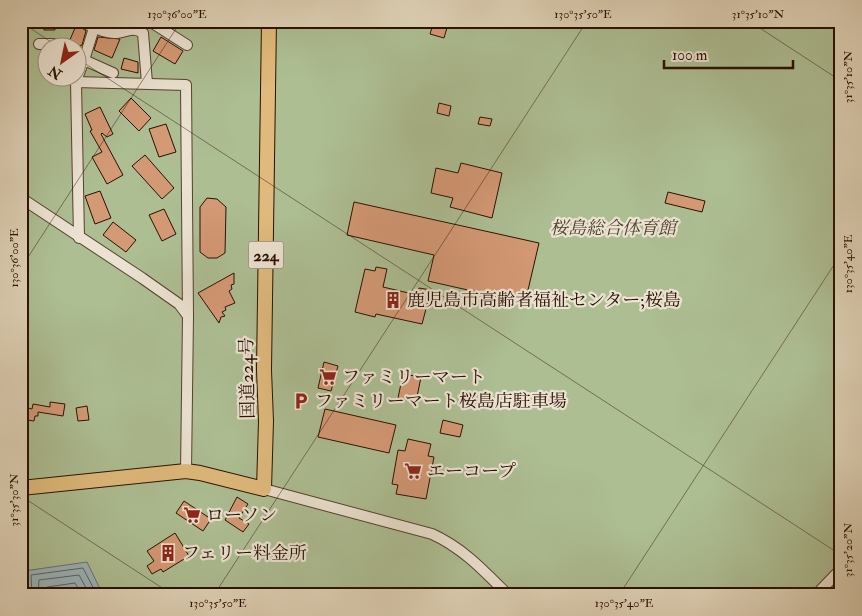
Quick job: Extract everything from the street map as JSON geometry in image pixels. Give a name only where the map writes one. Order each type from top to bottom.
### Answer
[{"type":"highway","name":"国道224号","points":[[264,489],[269,21]]},
{"type":"highway","points":[[21,488],[186,471],[264,489]]},
{"type":"street","points":[[83,21],[94,28],[118,33],[135,29],[143,33],[145,38],[147,83]]},
{"type":"street","points":[[145,38],[153,23],[187,45]]},
{"type":"street","points":[[88,42],[94,28]]},
{"type":"street","points":[[88,61],[114,73]]},
{"type":"street","points":[[88,79],[186,84],[188,316],[186,471]]},
{"type":"street","points":[[77,88],[79,238]]},
{"type":"street","points":[[21,198],[179,304],[188,316]]},
{"type":"street","points":[[264,489],[432,534],[446,540],[478,564],[508,595]]},
{"type":"street","points":[[816,595],[841,569]]},
{"type":"green space","name":"桜島総合体育館","points":[[21,21],[841,21],[841,595],[21,595]]},
{"type":"water","points":[[87,562],[103,595],[27,595],[24,571]]},
{"type":"building","points":[[44,21],[69,21],[86,31],[84,38],[71,38],[75,28],[55,27],[55,30],[44,30]]},
{"type":"building","points":[[434,21],[449,21],[444,38],[430,34]]},
{"type":"building","points":[[98,37],[120,39],[112,58],[94,50]]},
{"type":"building","points":[[161,37],[183,51],[175,64],[153,51]]},
{"type":"building","points":[[124,58],[138,62],[138,73],[121,69]]},
{"type":"building","points":[[131,98],[151,118],[139,131],[119,111]]},
{"type":"building","points":[[439,103],[451,106],[449,116],[437,113]]},
{"type":"building","points":[[100,107],[113,134],[107,137],[101,134],[123,175],[107,184],[92,157],[102,152],[90,131],[92,130],[85,114]]},
{"type":"building","points":[[480,117],[492,119],[490,126],[478,124]]},
{"type":"building","points":[[166,124],[176,152],[159,157],[149,129]]},
{"type":"building","points":[[145,155],[174,188],[162,199],[132,166]]},
{"type":"building","points":[[461,163],[502,173],[492,218],[450,207],[453,198],[431,193],[436,168],[458,173]]},
{"type":"building","points":[[100,191],[111,218],[95,224],[85,196]]},
{"type":"building","points":[[668,192],[705,201],[702,212],[665,203]]},
{"type":"building","points":[[207,198],[217,199],[226,207],[225,253],[217,258],[208,258],[200,252],[200,207]]},
{"type":"building","points":[[354,202],[539,243],[525,303],[428,281],[434,255],[347,235]]},
{"type":"building","points":[[164,209],[176,234],[162,241],[149,215]]},
{"type":"building","points":[[113,222],[136,240],[126,252],[103,235]]},
{"type":"building","name":"鹿児島市高齢者福祉センター;桜島","points":[[376,267],[387,269],[383,287],[417,295],[419,288],[431,290],[422,324],[376,314],[375,317],[355,312],[365,269],[375,271]]},
{"type":"building","points":[[234,273],[234,284],[231,285],[232,289],[229,291],[235,303],[225,307],[226,310],[222,312],[225,316],[221,317],[219,323],[198,293]]},
{"type":"building","name":"ファミリーマート","points":[[324,362],[338,366],[331,391],[318,388]]},
{"type":"building","points":[[403,374],[421,377],[416,402],[398,398]]},
{"type":"building","points":[[50,402],[65,404],[63,416],[38,412],[38,416],[35,416],[34,421],[27,420],[28,408],[32,409],[33,404],[50,407]]},
{"type":"building","points":[[87,406],[89,420],[78,421],[76,408]]},
{"type":"building","points":[[325,409],[396,425],[389,453],[318,437]]},
{"type":"building","points":[[443,420],[463,425],[460,437],[440,433]]},
{"type":"building","points":[[408,439],[431,444],[428,456],[434,457],[426,499],[396,494],[398,485],[392,484],[398,450],[405,451]]},
{"type":"building","points":[[237,497],[248,504],[239,518],[249,524],[243,532],[225,520]]},
{"type":"building","points":[[184,501],[211,519],[203,531],[176,513]]},
{"type":"building","name":"フェリー料金所","points":[[175,533],[189,556],[163,572],[161,569],[152,574],[147,566],[154,561],[147,551]]},
{"type":"place","name":"鹿児島市高齢者福祉センター;桜島","points":[[393,300]]},
{"type":"place","name":"ファミリーマート","points":[[328,377]]},
{"type":"place","name":"ファミリーマート桜島店駐車場","points":[[301,401]]},
{"type":"place","name":"エーコープ","points":[[413,471]]},
{"type":"place","name":"ローソン","points":[[192,515]]},
{"type":"place","name":"フェリー料金所","points":[[168,553]]}]
